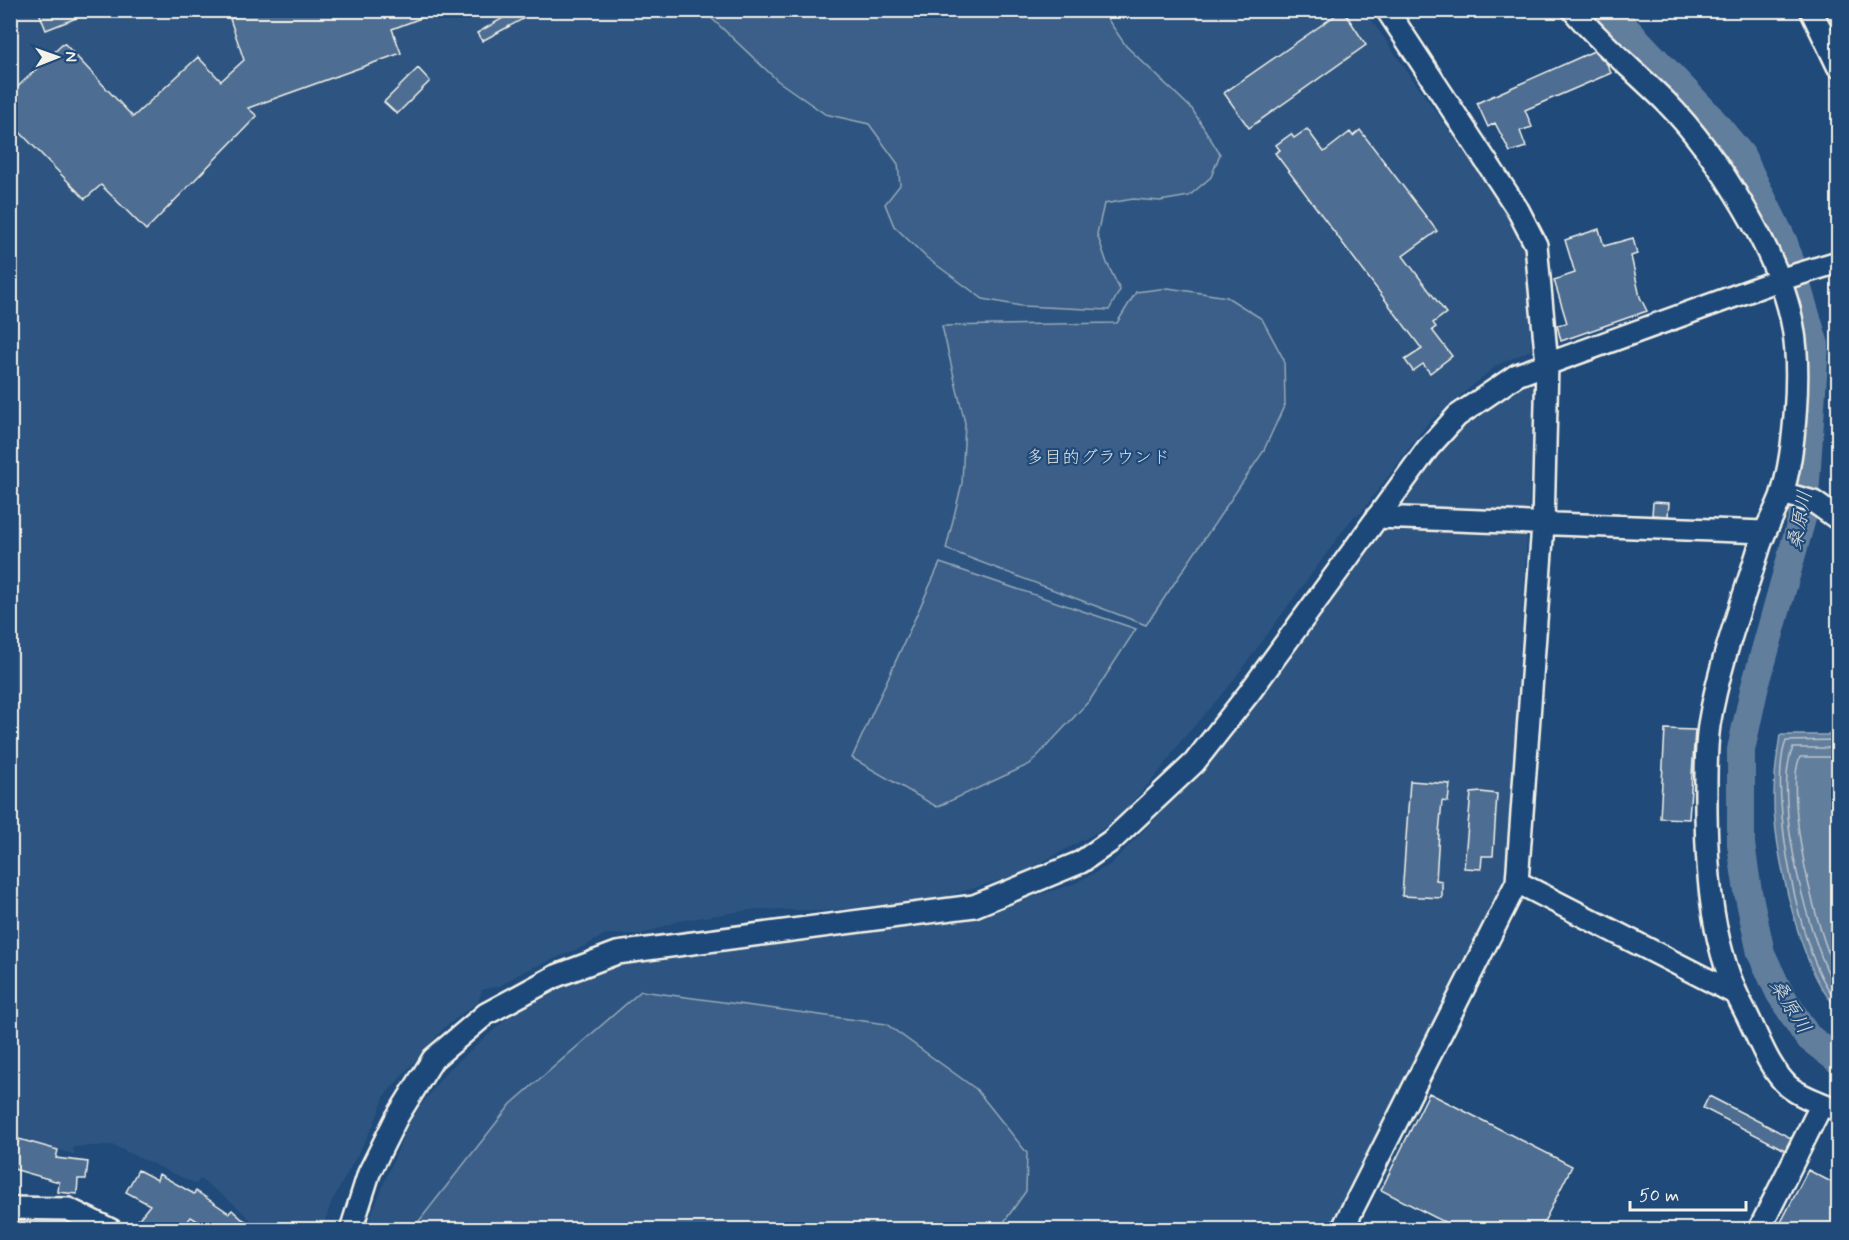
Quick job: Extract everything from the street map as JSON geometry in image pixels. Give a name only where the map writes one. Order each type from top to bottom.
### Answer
[{"type":"street","points":[[1342,1230],[1517,882],[1543,525],[1547,364],[1536,245],[1531,230],[1387,10]]},
{"type":"street","points":[[1573,10],[1594,36],[1665,102],[1696,136],[1750,219],[1779,280],[1793,327],[1798,386],[1782,493],[1764,531],[1725,657],[1710,722],[1704,767],[1712,915],[1736,994],[1761,1041],[1768,1060],[1790,1087],[1830,1107],[1759,1230]]},
{"type":"street","points":[[1811,10],[1839,66]]},
{"type":"street","points":[[351,1230],[369,1173],[397,1117],[433,1059],[486,1014],[556,976],[617,953],[974,906],[1081,862],[1112,841],[1194,763],[1249,693],[1428,448],[1457,416],[1517,375],[1779,280],[1839,262]]},
{"type":"street","points":[[1782,493],[1814,502],[1839,519]]},
{"type":"street","points":[[1377,517],[1543,525],[1764,531]]},
{"type":"street","points":[[1517,882],[1736,994]]},
{"type":"street","points":[[10,1208],[68,1209],[111,1230]]},
{"type":"shaded area","points":[[10,11],[1365,11],[1521,233],[1527,253],[1531,350],[1497,365],[1428,423],[1360,514],[1354,516],[1227,689],[1181,741],[1157,775],[1114,821],[1101,830],[1022,873],[946,897],[826,911],[756,909],[678,921],[643,934],[606,934],[585,946],[522,972],[500,986],[482,990],[478,1002],[446,1026],[385,1095],[374,1124],[331,1203],[325,1229],[257,1229],[255,1224],[233,1203],[200,1179],[196,1184],[112,1145],[73,1147],[75,1155],[15,1136],[11,1131]]},
{"type":"shaded area","points":[[1536,379],[1507,878],[1330,1229],[365,1230],[410,1120],[446,1072],[511,1015],[539,997],[580,978],[658,955],[919,925],[1042,894],[1073,884],[1110,865],[1193,780],[1247,716],[1392,510],[1442,449],[1486,408]]},
{"type":"green space","points":[[704,11],[1102,11],[1126,46],[1192,109],[1220,154],[1211,177],[1189,196],[1160,201],[1133,199],[1104,204],[1097,234],[1120,290],[1109,310],[1021,306],[983,299],[927,258],[894,226],[885,204],[900,185],[898,164],[869,124],[825,114],[778,81]]},
{"type":"green space","name":"多目的グラウンド","points":[[1168,288],[1227,297],[1262,319],[1284,360],[1285,404],[1263,452],[1146,625],[946,549],[962,483],[965,423],[942,326],[1117,323],[1136,292]]},
{"type":"green space","points":[[940,563],[1136,629],[1090,700],[1030,764],[937,807],[852,758]]},
{"type":"green space","points":[[641,991],[886,1024],[976,1089],[1027,1153],[1026,1191],[999,1229],[418,1229],[419,1221],[511,1104]]},
{"type":"water","points":[[1780,735],[1838,735],[1838,1008],[1825,993],[1814,973],[1787,893],[1777,841],[1774,799]]},
{"type":"building","points":[[38,10],[94,10],[94,11],[46,30]]},
{"type":"building","points":[[253,10],[437,12],[392,29],[401,53],[248,108],[257,116],[146,230],[101,185],[85,199],[10,122],[10,94],[64,43],[133,117],[198,57],[221,81],[244,60],[230,19]]},
{"type":"building","points":[[517,10],[533,10],[534,13],[482,41],[477,33]]},
{"type":"building","points":[[1343,10],[1366,45],[1249,128],[1224,93]]},
{"type":"building","points":[[1594,51],[1607,64],[1611,73],[1525,110],[1532,127],[1520,131],[1526,147],[1510,152],[1495,123],[1488,127],[1477,103]]},
{"type":"building","points":[[418,68],[430,81],[397,114],[384,102]]},
{"type":"building","points":[[1307,129],[1324,152],[1350,132],[1353,136],[1360,130],[1437,231],[1403,256],[1446,313],[1433,323],[1436,327],[1432,330],[1452,356],[1430,373],[1423,364],[1413,371],[1405,360],[1422,349],[1275,153],[1280,150],[1276,145],[1291,134],[1294,138]]},
{"type":"building","points":[[1599,229],[1604,246],[1633,238],[1637,254],[1631,256],[1640,297],[1647,311],[1561,341],[1557,325],[1567,323],[1554,280],[1575,273],[1565,240]]},
{"type":"building","points":[[1653,502],[1669,503],[1668,516],[1652,515]]},
{"type":"building","points":[[1665,729],[1695,730],[1689,819],[1660,818]]},
{"type":"building","points":[[1410,781],[1450,784],[1448,802],[1442,801],[1439,833],[1436,880],[1442,881],[1442,898],[1402,896]]},
{"type":"building","points":[[1471,793],[1497,794],[1493,856],[1482,856],[1481,869],[1464,868]]},
{"type":"building","points":[[1429,1093],[1572,1166],[1540,1230],[1460,1230],[1381,1190]]},
{"type":"building","points":[[1709,1096],[1791,1138],[1785,1150],[1703,1108]]},
{"type":"building","points":[[19,1139],[58,1150],[56,1158],[88,1162],[86,1179],[78,1179],[77,1194],[58,1192],[59,1182],[10,1168]]},
{"type":"building","points":[[138,1170],[157,1180],[159,1174],[194,1194],[196,1191],[229,1213],[232,1210],[242,1219],[264,1230],[212,1230],[191,1217],[181,1230],[130,1230],[150,1205],[126,1192]]},
{"type":"building","points":[[1808,1170],[1839,1186],[1839,1230],[1777,1230]]},
{"type":"waterway","name":"桑原川","points":[[1608,10],[1708,115],[1741,155],[1784,243],[1815,345],[1804,511],[1754,690],[1741,750],[1741,844],[1761,953],[1779,992],[1807,1036],[1838,1060]]}]
